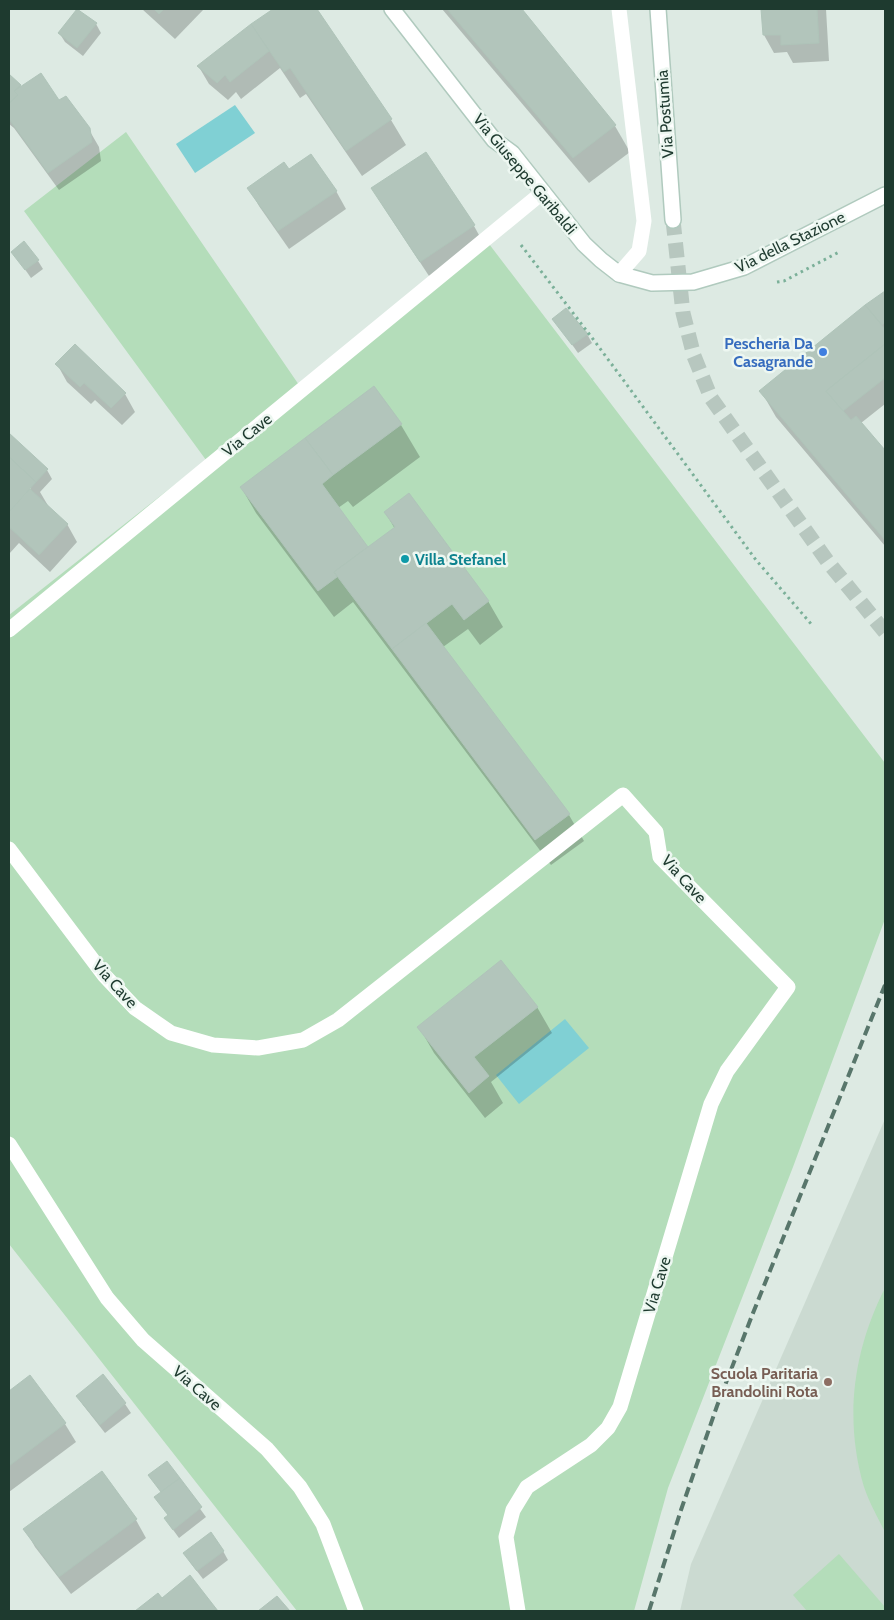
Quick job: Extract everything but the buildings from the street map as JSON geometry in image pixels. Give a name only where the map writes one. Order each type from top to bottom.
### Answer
[{"type":"street","name":"Via Giuseppe Garibaldi","points":[[392,9],[494,140],[512,154],[584,244],[601,260],[619,274],[652,283],[693,282]]},
{"type":"street","points":[[619,9],[644,221],[638,252],[619,274]]},
{"type":"street","name":"Via Postumia","points":[[658,9],[673,220]]},
{"type":"street","name":"Via Cave","points":[[9,630],[543,192]]},
{"type":"street","name":"Via della Stazione","points":[[693,282],[744,267],[885,195]]},
{"type":"street","name":"Via Cave","points":[[9,849],[104,974],[135,1008],[171,1032],[213,1045],[258,1048],[304,1040],[338,1020],[622,794],[656,832],[660,857],[788,987],[727,1070],[711,1104],[620,1407],[608,1428],[590,1444],[527,1487],[513,1510],[506,1537],[518,1611]]},
{"type":"street","name":"Via Cave","points":[[9,1144],[108,1298],[143,1340],[267,1449],[300,1487],[323,1524],[356,1611]]},
{"type":"path","points":[[504,223],[596,343],[756,560],[812,625]]},
{"type":"shaded area","name":"Scuola Paritaria Brandolini Rota","points":[[885,1119],[885,1611],[680,1611],[691,1564]]},
{"type":"green space","points":[[126,132],[299,385],[486,240],[885,763],[885,919],[793,1167],[668,1488],[634,1611],[297,1611],[9,1244],[9,615],[206,460],[24,211]]},
{"type":"green space","points":[[885,1288],[885,1532],[864,1487],[854,1436],[853,1411],[859,1361],[865,1336]]},
{"type":"green space","points":[[839,1554],[885,1607],[885,1611],[807,1611],[793,1595]]},
{"type":"water","points":[[235,105],[255,133],[195,173],[176,144]]},
{"type":"water","points":[[565,1019],[589,1048],[519,1104],[496,1075]]},
{"type":"tunnel","points":[[673,220],[683,313],[694,356],[711,398],[828,562],[885,632]]},
{"type":"railway","points":[[649,1611],[717,1406],[885,985]]},
{"type":"place","name":"Pescheria Da Casagrande","points":[[823,352]]},
{"type":"place","name":"Villa Stefanel","points":[[405,559]]},
{"type":"place","name":"Scuola Paritaria Brandolini Rota","points":[[828,1382]]}]
